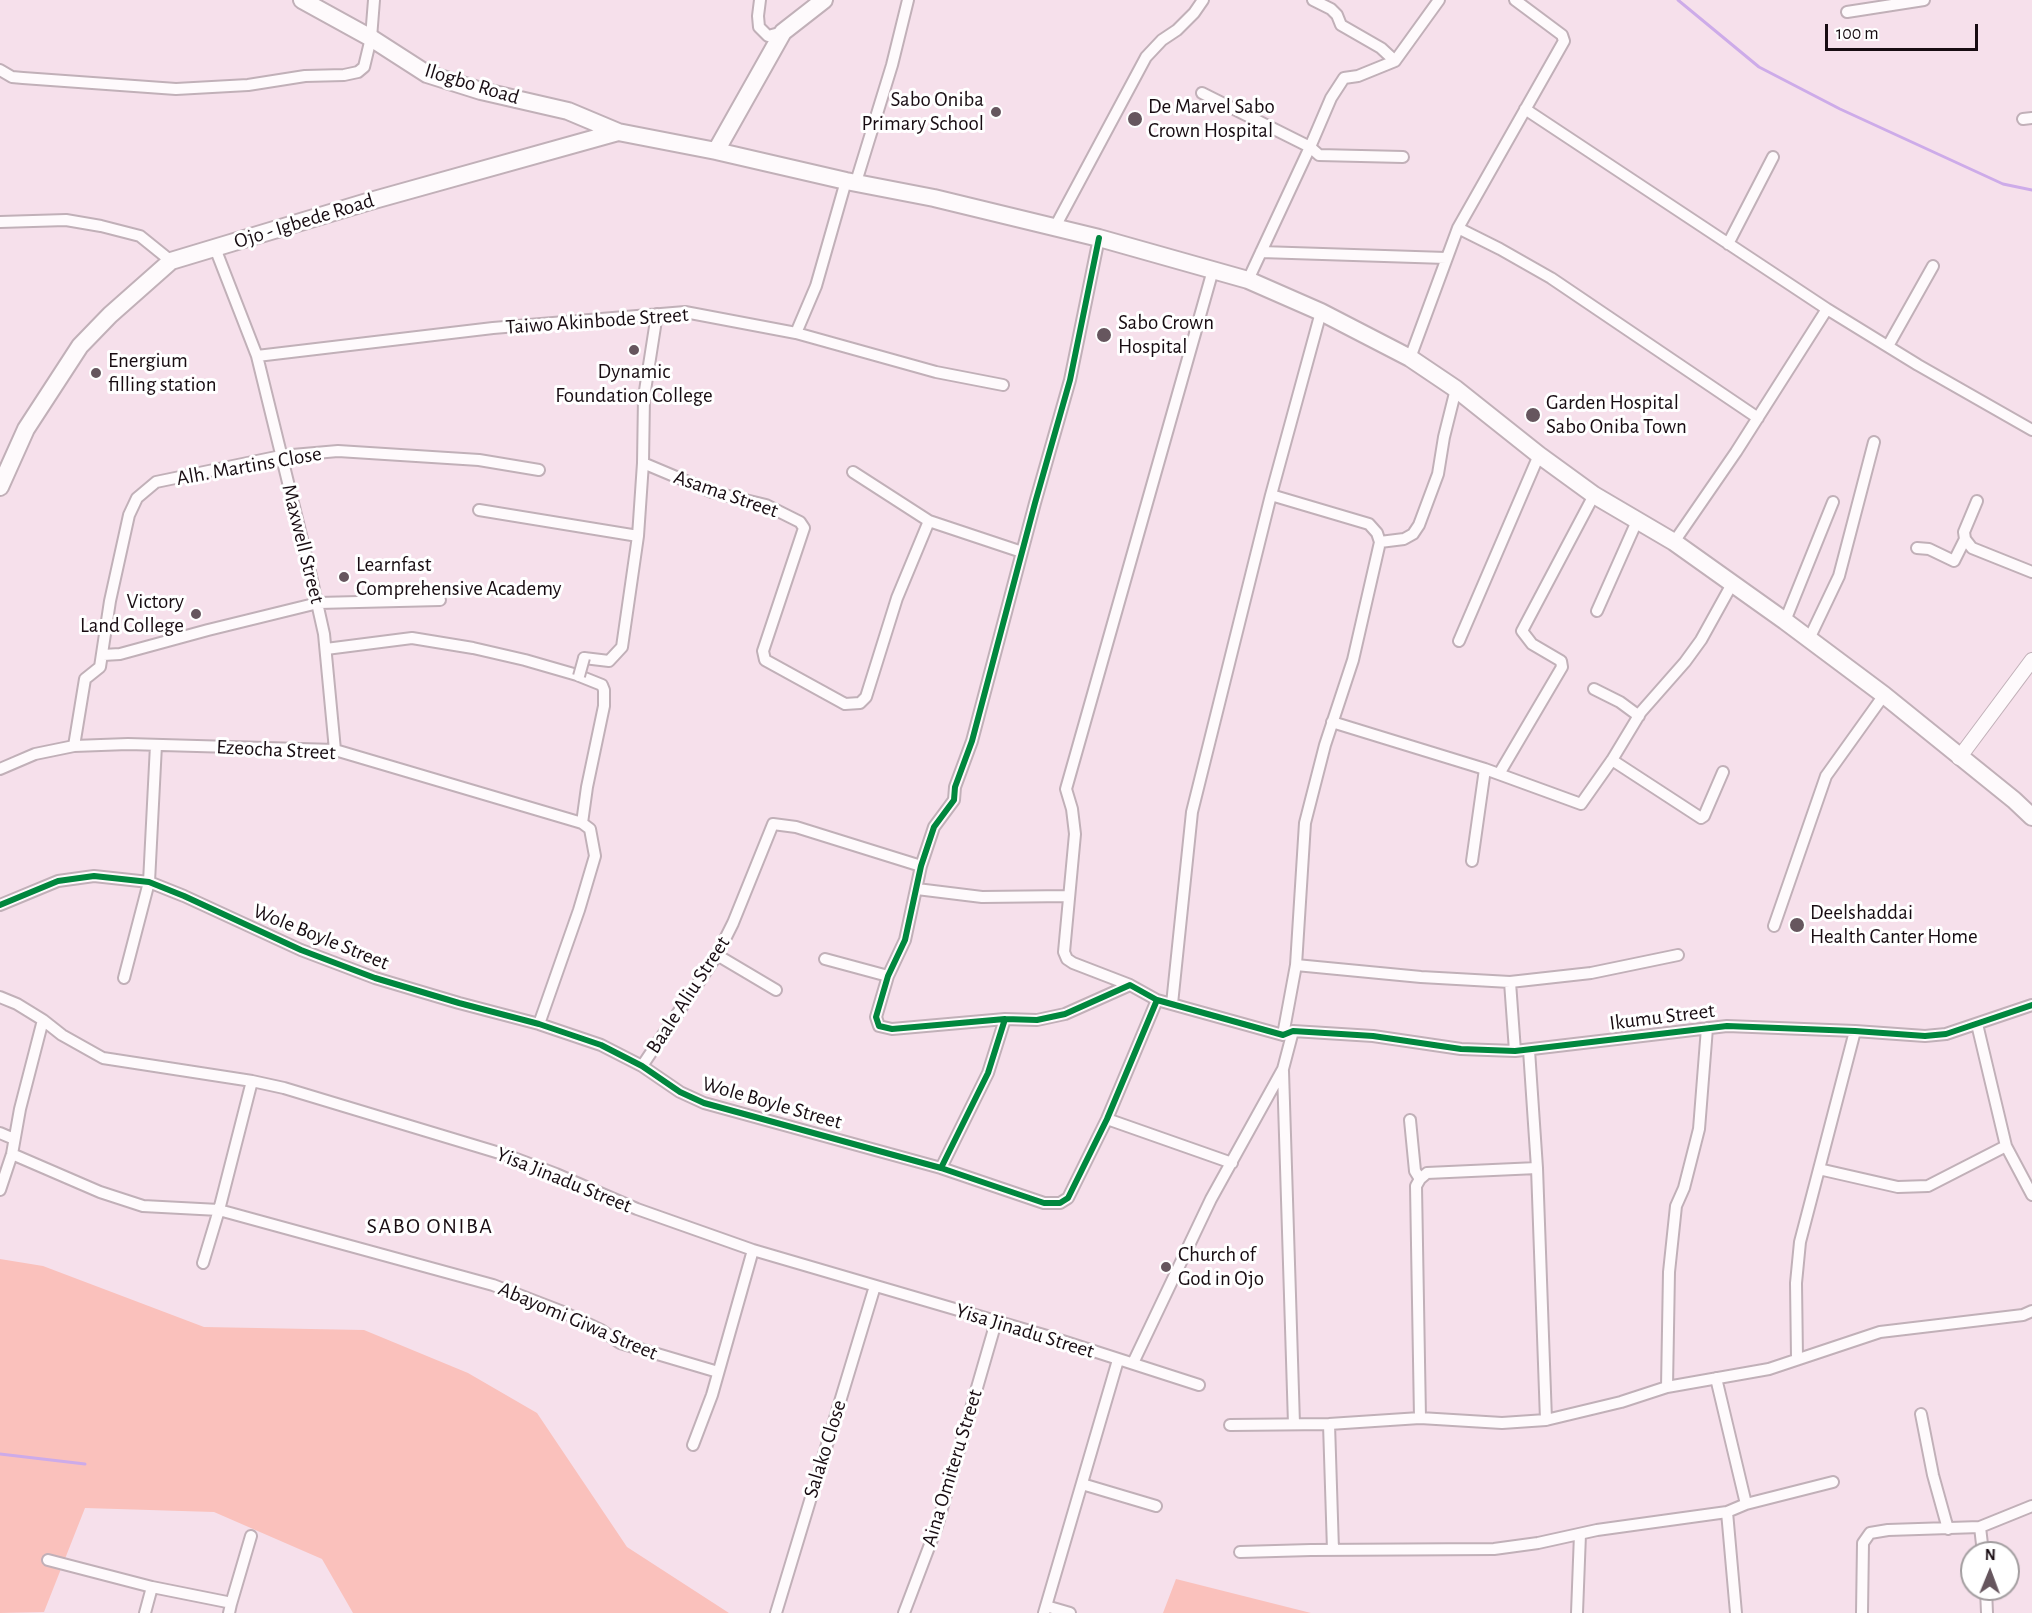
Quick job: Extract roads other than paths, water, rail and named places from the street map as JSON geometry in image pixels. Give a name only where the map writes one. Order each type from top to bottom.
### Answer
[{"type":"main road","name":"Ilogbo Road","points":[[302,0],[371,38],[427,74],[482,91],[568,111],[618,132]]},
{"type":"main road","points":[[716,151],[783,32],[824,0]]},
{"type":"main road","name":"Ojo - Igbede Road","points":[[0,487],[26,429],[80,346],[110,315],[171,261],[367,202],[618,132],[934,198],[1099,238],[1248,280],[1321,312],[1410,358],[1456,389],[1594,495],[1674,542],[1884,695],[1959,758],[2014,800],[2032,818]]},
{"type":"street","points":[[0,70],[12,77],[176,89],[248,85],[304,76],[344,75],[358,72],[364,67],[371,38],[374,0]]},
{"type":"street","points":[[760,0],[759,27],[768,36],[783,32]]},
{"type":"street","points":[[796,333],[816,286],[892,65],[908,0]]},
{"type":"street","points":[[1055,228],[1146,57],[1161,40],[1177,30],[1203,0]]},
{"type":"street","points":[[1313,0],[1331,9],[1337,15],[1341,25],[1381,48],[1395,61]]},
{"type":"street","points":[[1248,280],[1310,147],[1330,98],[1344,78],[1358,76],[1395,61],[1439,0]]},
{"type":"street","points":[[1410,358],[1458,228],[1564,41],[1562,35],[1515,0]]},
{"type":"street","points":[[1847,12],[1924,0]]},
{"type":"street","points":[[1202,93],[1310,147],[1319,155],[1403,157]]},
{"type":"street","points":[[1525,109],[1827,309],[2032,430]]},
{"type":"street","points":[[1728,244],[1773,157]]},
{"type":"street","points":[[0,222],[66,220],[101,226],[140,236],[171,261]]},
{"type":"street","points":[[1458,228],[1551,278],[1758,418]]},
{"type":"street","points":[[1099,238],[1070,380],[972,741],[955,787],[954,800],[934,827],[921,866],[905,940],[888,976],[876,1017],[879,1026],[892,1029],[1005,1018],[1037,1020],[1065,1014],[1130,985]]},
{"type":"street","name":"Maxwell Street","points":[[216,248],[257,356],[318,603],[325,643],[334,750]]},
{"type":"street","points":[[1261,252],[1446,258]]},
{"type":"street","points":[[1888,346],[1933,266]]},
{"type":"street","points":[[917,889],[982,897],[1069,896],[1075,834],[1072,809],[1066,789],[1068,778],[1081,740],[1213,270]]},
{"type":"street","points":[[1674,542],[1758,418],[1827,309]]},
{"type":"street","name":"Taiwo Akinbode Street","points":[[257,356],[493,328],[685,312],[796,333],[936,372],[1003,385]]},
{"type":"street","points":[[1172,1004],[1192,812],[1271,495],[1321,312]]},
{"type":"street","points":[[578,675],[584,658],[609,661],[622,647],[638,536],[643,463],[644,397],[657,314]]},
{"type":"street","points":[[1380,542],[1404,539],[1413,534],[1419,525],[1438,474],[1456,389]]},
{"type":"street","points":[[1809,639],[1839,576],[1874,442]]},
{"type":"street","name":"Alh. Martins Close","points":[[74,746],[85,679],[100,667],[103,655],[110,601],[129,514],[137,498],[156,482],[281,456],[338,451],[479,460],[539,470]]},
{"type":"street","points":[[1459,641],[1539,455]]},
{"type":"street","name":"Asama Street","points":[[643,463],[712,492],[766,505],[800,522],[804,528],[763,651],[765,660],[845,704],[860,703],[866,697],[897,598],[929,521]]},
{"type":"street","points":[[852,472],[929,521],[1022,552]]},
{"type":"street","points":[[1271,495],[1369,524],[1377,533],[1380,542],[1353,660],[1332,722],[1305,823],[1296,965],[1283,1069],[1294,1424]]},
{"type":"street","points":[[1499,774],[1562,666],[1561,661],[1532,644],[1522,631],[1594,495]]},
{"type":"street","points":[[1977,501],[1964,532],[1965,540],[1972,548],[2032,572]]},
{"type":"street","points":[[1785,621],[1833,502]]},
{"type":"street","points":[[479,510],[638,536]]},
{"type":"street","points":[[1597,611],[1637,520]]},
{"type":"street","points":[[1917,548],[1929,549],[1954,561],[1965,540]]},
{"type":"street","points":[[1332,722],[1485,769],[1581,804],[1639,716],[1686,662],[1732,584]]},
{"type":"street","points":[[103,655],[120,654],[318,603],[440,600]]},
{"type":"street","points":[[325,643],[412,638],[473,648],[578,675],[602,685],[604,706],[582,823],[591,829],[595,856],[579,910],[539,1024]]},
{"type":"street","points":[[1959,758],[2032,660]]},
{"type":"street","points":[[1594,689],[1620,702],[1639,716]]},
{"type":"street","points":[[1774,926],[1826,776],[1884,695]]},
{"type":"street","points":[[124,978],[149,882],[156,745]]},
{"type":"street","name":"Ezeocha Street","points":[[0,769],[34,754],[74,746],[156,745],[334,750],[582,823]]},
{"type":"street","points":[[1612,760],[1701,818],[1704,816],[1723,772]]},
{"type":"street","points":[[1472,861],[1485,769]]},
{"type":"street","name":"Baale Aliu Street","points":[[642,1065],[717,955],[773,824],[796,827],[921,866]]},
{"type":"street","name":"Wole Boyle Street","points":[[0,905],[58,881],[94,876],[149,882],[301,950],[375,978],[459,1004],[539,1024],[601,1045],[642,1065],[680,1092],[704,1103],[941,1168],[1044,1203],[1060,1203],[1068,1198],[1107,1119],[1157,1000]]},
{"type":"street","name":"Ikumu Street","points":[[1069,896],[1064,952],[1072,963],[1130,985],[1157,1000],[1288,1033],[1373,1036],[1461,1049],[1515,1051],[1737,1026],[1855,1030],[1924,1036],[1946,1034],[2032,1005]]},
{"type":"street","points":[[717,955],[776,990]]},
{"type":"street","points":[[1296,965],[1421,977],[1510,982],[1591,973],[1678,956]]},
{"type":"street","points":[[825,959],[888,976]]},
{"type":"street","points":[[1510,982],[1515,1051]]},
{"type":"street","name":"Yisa Jinadu Street","points":[[0,997],[17,1004],[62,1035],[103,1058],[284,1088],[506,1155],[637,1209],[753,1250],[1133,1363],[1199,1385]]},
{"type":"street","points":[[941,1168],[988,1073],[1005,1018]]},
{"type":"street","points":[[0,1190],[12,1154],[43,1020]]},
{"type":"street","points":[[1977,1024],[2006,1146],[2032,1195]]},
{"type":"street","points":[[1666,1387],[1669,1272],[1676,1206],[1684,1188],[1699,1129],[1707,1028]]},
{"type":"street","points":[[1797,1358],[1796,1282],[1800,1242],[1855,1030]]},
{"type":"street","points":[[1529,1050],[1537,1168],[1546,1420]]},
{"type":"street","points":[[1133,1363],[1211,1199],[1283,1069]]},
{"type":"street","points":[[203,1263],[252,1081]]},
{"type":"street","points":[[1107,1119],[1232,1163]]},
{"type":"street","points":[[1410,1120],[1415,1171],[1420,1179]]},
{"type":"street","points":[[0,1133],[14,1139]]},
{"type":"street","points":[[1819,1169],[1898,1187],[1928,1186],[2006,1146]]},
{"type":"street","name":"Abayomi Giwa Street","points":[[12,1154],[100,1192],[143,1206],[219,1210],[493,1285],[563,1312],[601,1330],[620,1343],[718,1372]]},
{"type":"street","points":[[1420,1418],[1416,1186],[1427,1173],[1537,1168]]},
{"type":"street","points":[[693,1445],[718,1372],[753,1250]]},
{"type":"street","name":"Salako Close","points":[[777,1613],[875,1286]]},
{"type":"street","points":[[1230,1425],[1329,1424],[1420,1418],[1502,1423],[1546,1420],[1621,1402],[1666,1387],[1769,1369],[1880,1332],[2023,1315],[2032,1311]]},
{"type":"street","name":"Aina Omiteru Street","points":[[904,1613],[937,1526],[996,1322]]},
{"type":"street","points":[[1071,1613],[1045,1609],[1118,1360]]},
{"type":"street","points":[[1716,1378],[1746,1504]]},
{"type":"street","points":[[1920,1414],[1948,1529]]},
{"type":"street","points":[[1329,1424],[1333,1550]]},
{"type":"street","points":[[1240,1552],[1494,1549],[1726,1512],[1746,1504],[1833,1482]]},
{"type":"street","points":[[1082,1484],[1156,1506]]},
{"type":"street","points":[[1862,1613],[1863,1543],[1870,1533],[1888,1530],[1980,1527],[2032,1506]]},
{"type":"street","points":[[1726,1512],[1736,1613]]},
{"type":"street","points":[[1980,1527],[1982,1541]]},
{"type":"street","points":[[1577,1613],[1580,1534]]},
{"type":"street","points":[[48,1560],[230,1608],[251,1536]]},
{"type":"street","points":[[145,1613],[152,1587]]},
{"type":"waterway","points":[[1678,0],[1759,67],[1840,109],[2003,184],[2032,190]]},
{"type":"waterway","points":[[0,1454],[85,1464]]},
{"type":"place","name":"Sabo Oniba Primary School","points":[[996,112]]},
{"type":"place","name":"De Marvel Sabo Crown Hospital","points":[[1135,119]]},
{"type":"place","name":"Sabo Crown Hospital","points":[[1104,335]]},
{"type":"place","name":"Dynamic Foundation College","points":[[634,350]]},
{"type":"place","name":"Energium filling station","points":[[96,373]]},
{"type":"place","name":"Garden Hospital Sabo Oniba Town","points":[[1533,415]]},
{"type":"place","name":"Learnfast Comprehensive Academy","points":[[344,577]]},
{"type":"place","name":"Victory Land College","points":[[196,614]]},
{"type":"place","name":"Deelshaddai Health Canter Home","points":[[1797,925]]},
{"type":"place","name":"Church of God in Ojo","points":[[1166,1267]]},
{"type":"district","name":"SABO ONIBA","points":[[430,1226]]}]
